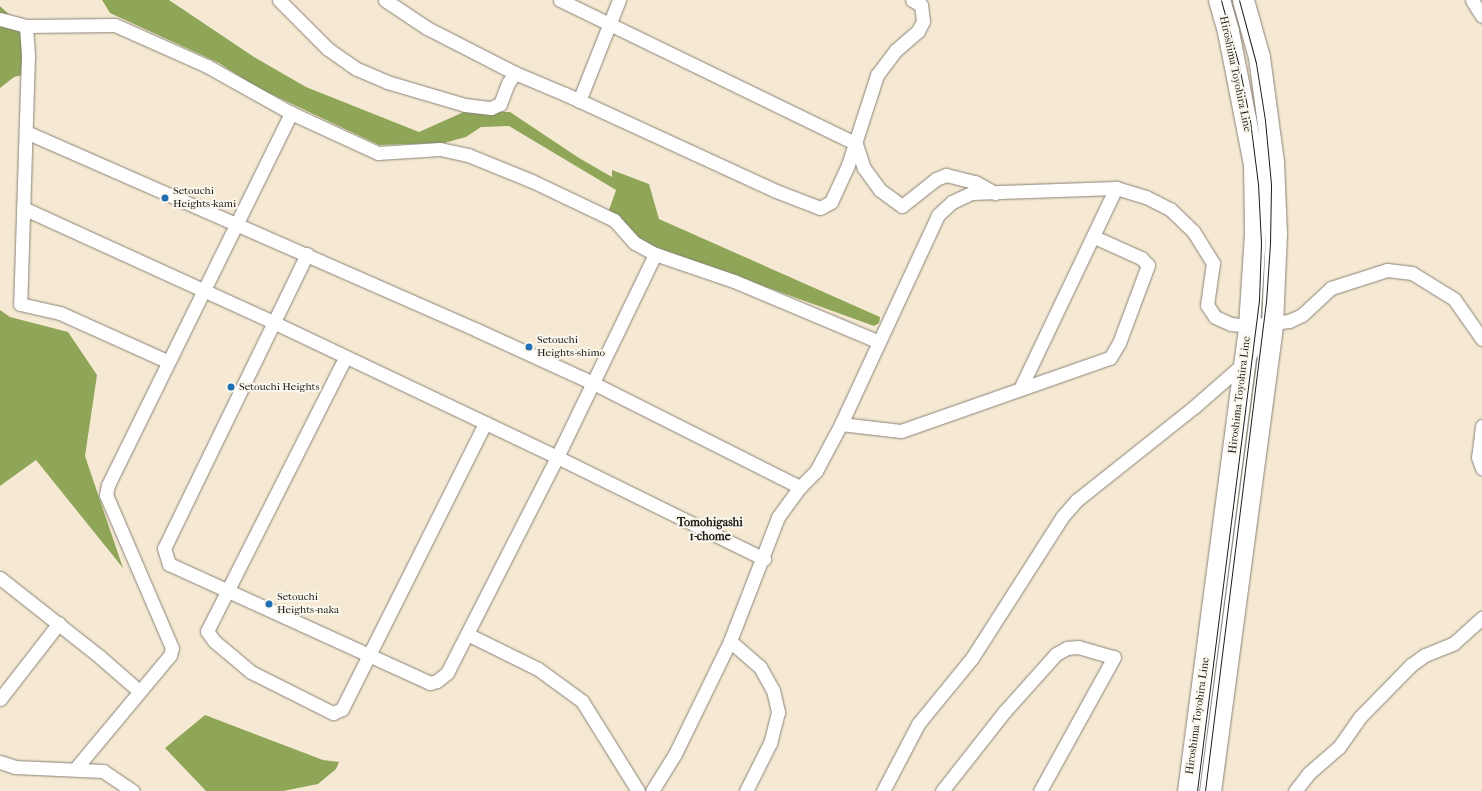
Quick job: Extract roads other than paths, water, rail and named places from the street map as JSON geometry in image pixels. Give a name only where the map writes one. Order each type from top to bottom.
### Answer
[{"type":"main road","name":"Hiroshima Toyohira Line","points":[[1188,791],[1249,326],[1255,232],[1254,164],[1228,31],[1219,0]]},
{"type":"main road","name":"Hiroshima Toyohira Line","points":[[1210,791],[1272,324],[1276,234],[1273,162],[1259,57],[1243,0]]},
{"type":"street","points":[[279,0],[328,49],[357,69],[387,82],[464,105],[491,108],[500,104],[508,83],[514,73]]},
{"type":"street","points":[[385,0],[428,28],[514,73],[580,101],[776,191],[820,208],[831,202],[856,144],[877,75],[896,50],[918,31],[923,21],[921,5],[912,0]]},
{"type":"street","points":[[560,0],[856,144],[864,168],[880,190],[902,206],[936,179],[946,175],[975,182],[996,194]]},
{"type":"street","points":[[580,101],[619,0]]},
{"type":"street","points":[[1472,0],[1482,16]]},
{"type":"street","points":[[0,20],[26,26],[115,25],[206,66],[291,112],[378,153],[440,149],[482,161],[614,220],[634,243],[655,254],[734,281],[879,342]]},
{"type":"street","points":[[26,26],[28,56],[20,304],[60,313],[167,361]]},
{"type":"street","points":[[76,768],[170,655],[172,648],[106,495],[108,485],[161,379],[167,361],[237,224],[291,112]]},
{"type":"street","points":[[26,132],[307,254],[593,383],[800,487]]},
{"type":"street","points":[[1020,389],[1094,237],[1116,188]]},
{"type":"street","points":[[652,791],[674,754],[730,642],[764,559],[778,517],[800,487],[816,471],[841,424],[938,215],[952,202],[971,194],[1116,188],[1146,197],[1170,209],[1193,231],[1213,263],[1207,305],[1216,317],[1231,324],[1249,326],[1289,321],[1302,315],[1331,288],[1387,270],[1412,273],[1454,299],[1482,339]]},
{"type":"street","points":[[23,208],[275,323],[345,358],[485,422],[764,559]]},
{"type":"street","points":[[841,424],[901,431],[1020,389],[1083,370],[1110,358],[1119,343],[1148,265],[1141,258],[1094,237]]},
{"type":"street","points":[[307,254],[275,323],[164,548],[169,564],[430,683],[437,681],[447,673],[557,457],[655,254]]},
{"type":"street","points":[[882,791],[918,724],[972,658],[1062,517],[1077,500],[1194,407],[1244,362],[1272,324]]},
{"type":"street","points":[[345,358],[207,631],[214,641],[251,672],[333,714],[342,708],[485,422]]},
{"type":"street","points":[[1482,426],[1478,457],[1482,468]]},
{"type":"street","points":[[0,578],[59,623],[139,691]]},
{"type":"street","points":[[1294,791],[1309,773],[1340,747],[1360,717],[1411,665],[1425,656],[1454,643],[1482,618]]},
{"type":"street","points":[[0,699],[59,623]]},
{"type":"street","points":[[467,634],[538,669],[582,701],[638,791]]},
{"type":"street","points":[[730,642],[760,667],[773,690],[778,712],[770,743],[746,791]]},
{"type":"street","points":[[942,791],[1005,711],[1056,654],[1067,648],[1078,647],[1114,657],[1040,791]]},
{"type":"street","points":[[0,762],[15,767],[76,768],[103,771],[133,791]]},
{"type":"tram line","points":[[1197,791],[1259,300],[1261,243],[1258,184],[1250,121],[1239,66],[1221,0]]},
{"type":"tram line","points":[[1205,791],[1266,302],[1270,243],[1271,184],[1265,120],[1256,63],[1239,0]]},
{"type":"place","name":"Setouchi Heights-kami","points":[[165,198]]},
{"type":"place","name":"Setouchi Heights-shimo","points":[[529,347]]},
{"type":"place","name":"Setouchi Heights","points":[[231,387]]},
{"type":"place","name":"Setouchi Heights-naka","points":[[269,604]]},
{"type":"district","name":"Tomohigashi 1-chome","points":[[710,530]]}]
